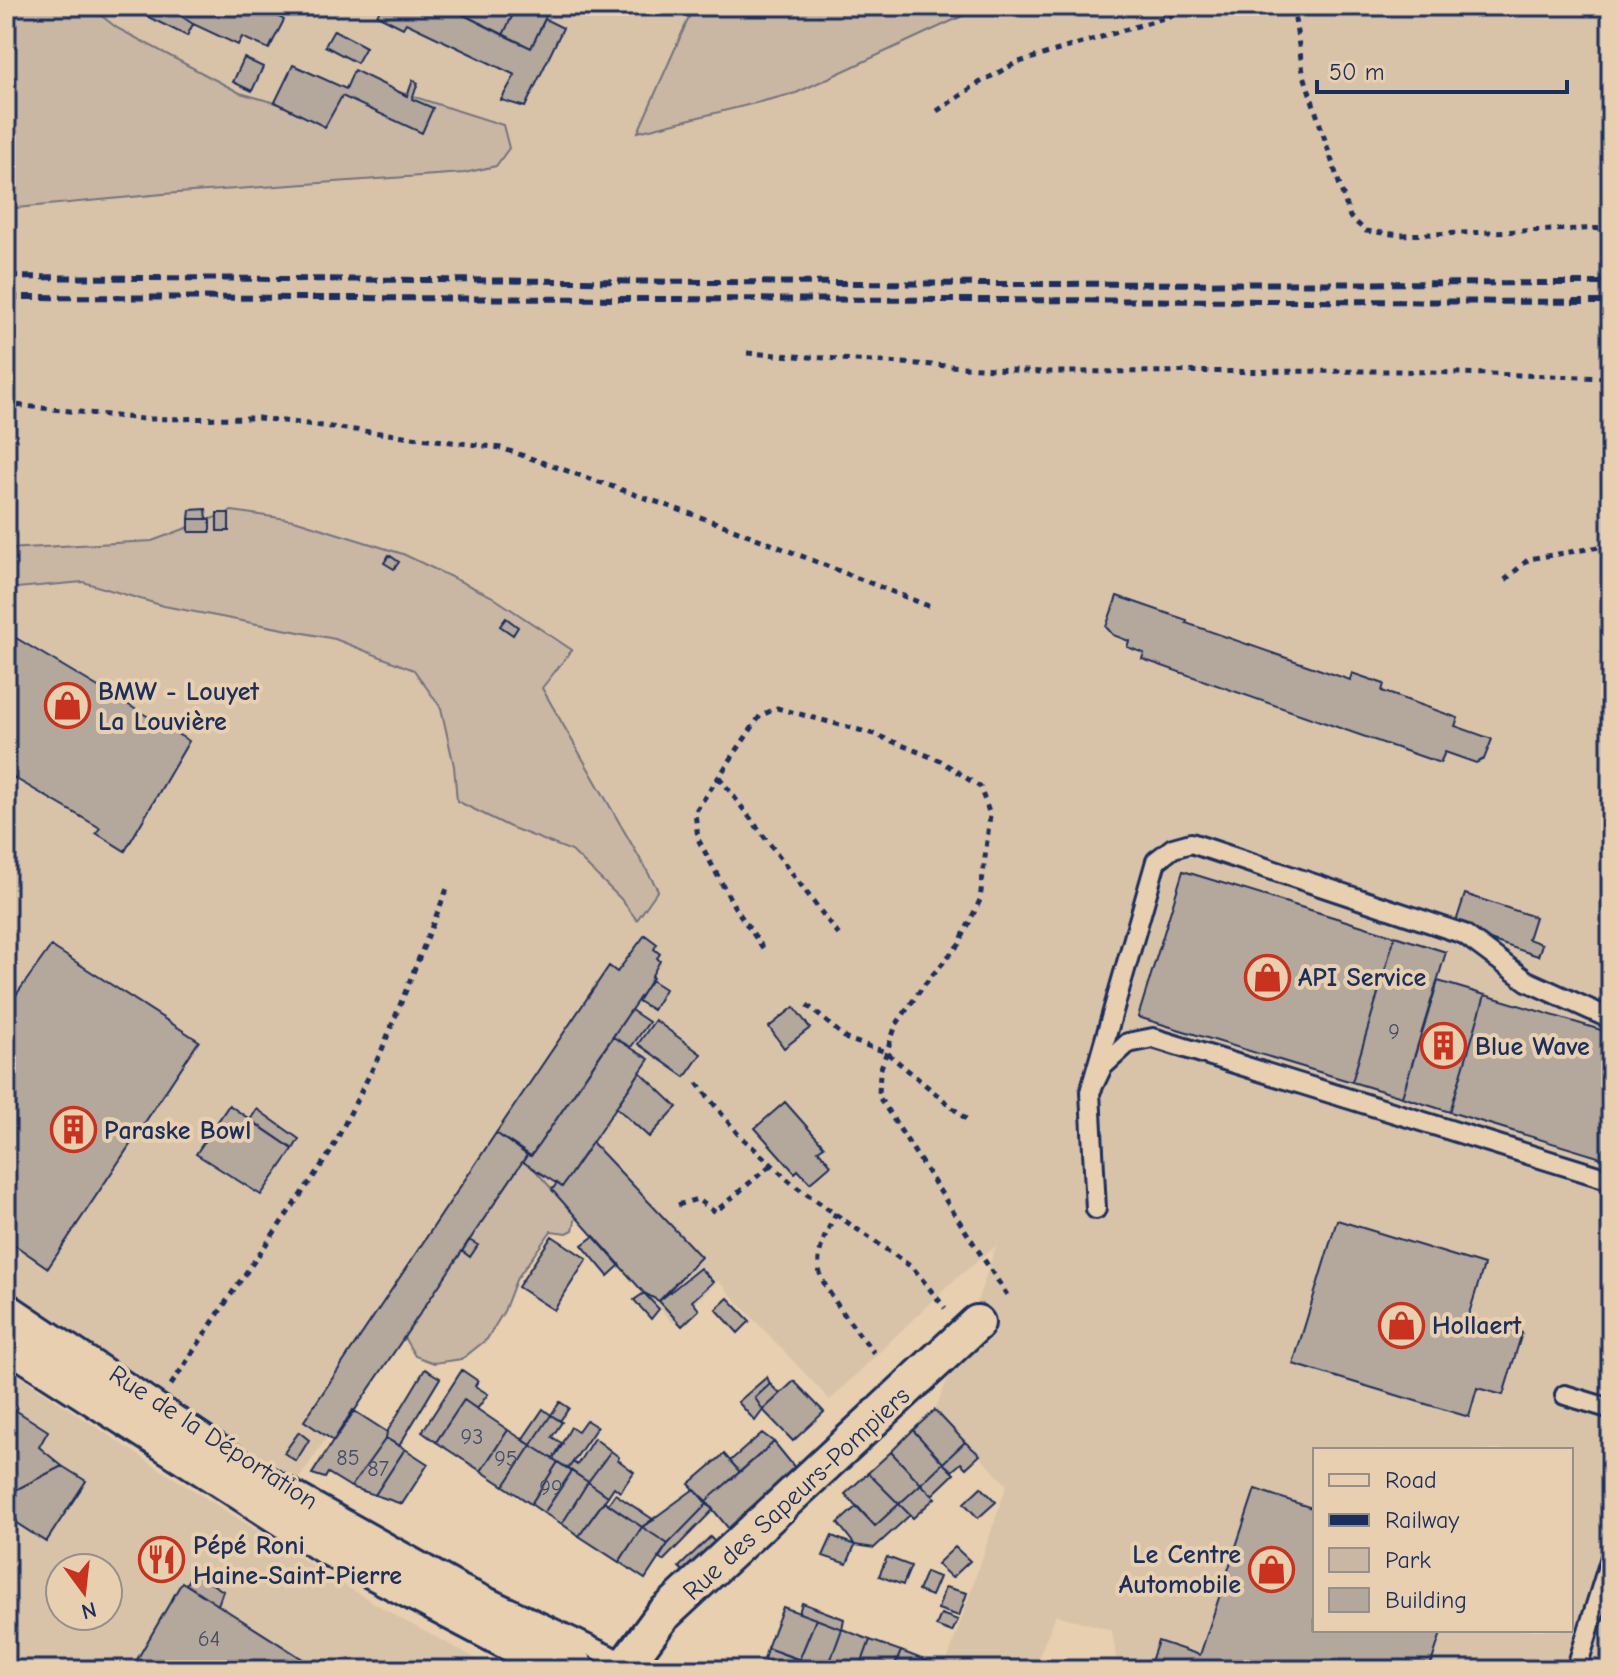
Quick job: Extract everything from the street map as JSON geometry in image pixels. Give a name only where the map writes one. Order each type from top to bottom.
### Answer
[{"type":"main road","name":"Rue de la Déportation","points":[[6,1336],[326,1541],[572,1670]]},
{"type":"street","name":"Rue des Sapeurs-Pompiers","points":[[630,1668],[662,1616],[972,1329]]},
{"type":"lane","points":[[1096,1209],[1090,1092],[1156,861],[1173,848],[1191,843],[1464,934],[1527,981],[1611,1019]]},
{"type":"lane","points":[[1090,1092],[1102,1067],[1128,1043],[1153,1038],[1611,1180]]},
{"type":"lane","name":"Rue de la Déportation","points":[[6,1301],[259,1471],[460,1584],[630,1668]]},
{"type":"lane","points":[[1565,1395],[1611,1409]]},
{"type":"lane","points":[[1576,1670],[1611,1557]]},
{"type":"path","points":[[937,111],[1016,63],[1203,6]]},
{"type":"path","points":[[1293,6],[1303,72],[1319,123],[1350,217],[1366,231],[1401,235],[1611,228]]},
{"type":"path","points":[[747,353],[1042,372],[1398,371],[1611,378]]},
{"type":"path","points":[[6,404],[143,419],[258,418],[501,448],[723,525],[931,607]]},
{"type":"path","points":[[1505,580],[1529,559],[1611,545]]},
{"type":"path","points":[[763,948],[734,906],[698,839],[695,812],[760,716],[777,708],[874,734],[941,761],[980,787],[990,815],[980,900],[959,944],[924,985],[896,1025],[880,1071],[879,1097],[1007,1295]]},
{"type":"path","points":[[719,777],[841,938]]},
{"type":"path","points":[[158,1403],[330,1153],[381,1052],[449,884]]},
{"type":"path","points":[[807,1005],[847,1039],[886,1052],[966,1119]]},
{"type":"path","points":[[697,1083],[737,1133],[795,1186],[913,1268],[972,1329]]},
{"type":"path","points":[[678,1205],[697,1199],[715,1212],[772,1164]]},
{"type":"path","points":[[836,1213],[820,1250],[818,1270],[874,1353]]},
{"type":"shaded area","points":[[89,6],[694,6],[639,131],[796,93],[984,6],[1611,6],[1611,1670],[1118,1670],[1112,1630],[1056,1615],[1033,1670],[944,1670],[1007,1485],[935,1410],[966,1334],[996,1246],[947,1286],[830,1400],[718,1281],[673,1323],[518,1152],[292,1489],[6,1285],[6,589],[83,582],[164,606],[335,639],[414,670],[441,708],[454,766],[457,801],[510,827],[572,851],[620,898],[636,920],[658,890],[542,687],[232,511],[152,541],[6,548],[6,209],[163,194],[332,97],[290,107],[240,93],[117,28]]},
{"type":"shaded area","points":[[6,1367],[316,1568],[401,1619],[498,1670],[6,1670]]},
{"type":"green space","points":[[6,6],[89,6],[117,28],[240,93],[290,107],[332,97],[365,81],[503,125],[509,148],[496,166],[464,173],[163,194],[6,209]]},
{"type":"green space","points":[[694,6],[984,6],[796,93],[638,132]]},
{"type":"green space","points":[[232,511],[294,520],[403,554],[491,596],[572,650],[542,688],[658,890],[637,920],[620,898],[572,851],[510,827],[457,801],[454,766],[441,708],[414,670],[335,639],[164,606],[83,582],[6,589],[6,549],[152,541]]},
{"type":"green space","points":[[518,1151],[576,1216],[573,1230],[567,1233],[551,1231],[516,1280],[504,1311],[487,1339],[462,1359],[434,1363],[415,1356],[399,1329]]},
{"type":"building","points":[[126,6],[166,6],[193,24],[187,36]]},
{"type":"building","points":[[166,6],[277,6],[274,14],[284,20],[269,49],[242,37],[238,45],[193,24]]},
{"type":"building","points":[[382,6],[446,6],[531,48],[545,19],[563,28],[525,107],[501,100],[515,75],[406,23],[403,28],[377,15]]},
{"type":"building","points":[[446,6],[517,6],[503,35]]},
{"type":"building","points":[[517,6],[551,6],[531,48],[503,35]]},
{"type":"building","points":[[334,30],[366,47],[357,63],[325,46]]},
{"type":"building","points":[[244,58],[263,67],[252,91],[233,82]]},
{"type":"building","points":[[293,65],[346,89],[354,70],[407,96],[413,80],[418,83],[412,99],[433,108],[422,133],[342,96],[325,127],[275,102]]},
{"type":"building","points":[[206,509],[207,519],[189,519],[190,510]]},
{"type":"building","points":[[217,513],[229,513],[229,531],[217,531]]},
{"type":"building","points":[[189,519],[210,519],[210,532],[189,532]]},
{"type":"building","points":[[389,555],[399,562],[394,569],[384,563]]},
{"type":"building","points":[[1117,596],[1350,680],[1352,673],[1384,684],[1382,691],[1458,718],[1455,726],[1492,739],[1484,759],[1476,763],[1445,752],[1440,763],[1142,659],[1144,653],[1127,647],[1129,641],[1113,635],[1106,627]]},
{"type":"building","points":[[506,618],[518,627],[513,635],[500,626]]},
{"type":"building","name":"BMW - Louyet La Louvière","points":[[6,632],[189,741],[125,851],[96,833],[100,828],[6,773]]},
{"type":"building","name":"API Service","points":[[1183,871],[1395,936],[1352,1082],[1138,1017]]},
{"type":"building","points":[[1465,894],[1535,917],[1528,939],[1542,944],[1538,956],[1454,928]]},
{"type":"building","points":[[645,935],[657,944],[654,949],[660,954],[653,978],[531,1156],[496,1133],[609,966],[617,972]]},
{"type":"building","points":[[1395,936],[1446,952],[1402,1097],[1352,1082]]},
{"type":"building","name":"Paraske Bowl","points":[[51,946],[199,1041],[48,1268],[6,1239],[6,1009]]},
{"type":"building","points":[[651,980],[665,989],[653,1010],[638,1001]]},
{"type":"building","name":"Blue Wave","points":[[1438,981],[1485,995],[1450,1112],[1402,1097]]},
{"type":"building","points":[[1485,995],[1611,1033],[1611,1161],[1450,1112]]},
{"type":"building","points":[[794,1007],[810,1028],[784,1048],[769,1027]]},
{"type":"building","points":[[631,1010],[649,1022],[631,1047],[613,1037]]},
{"type":"building","points":[[655,1020],[701,1054],[685,1077],[638,1044]]},
{"type":"building","points":[[613,1037],[649,1059],[562,1187],[523,1162],[527,1155],[531,1156]]},
{"type":"building","points":[[640,1072],[677,1107],[649,1137],[616,1107]]},
{"type":"building","points":[[785,1102],[824,1146],[818,1150],[831,1165],[810,1183],[798,1170],[795,1173],[755,1128]]},
{"type":"building","points":[[229,1105],[293,1149],[261,1195],[196,1154]]},
{"type":"building","points":[[257,1109],[299,1139],[293,1149],[250,1120]]},
{"type":"building","points":[[496,1133],[527,1155],[334,1441],[304,1421]]},
{"type":"building","points":[[592,1142],[701,1257],[659,1301],[644,1293],[552,1190],[557,1183],[562,1187]]},
{"type":"building","name":"Hollaert","points":[[1337,1220],[1484,1265],[1468,1317],[1522,1333],[1503,1395],[1477,1388],[1469,1417],[1293,1364]]},
{"type":"building","points":[[552,1236],[587,1259],[554,1310],[518,1287]]},
{"type":"building","points":[[594,1236],[620,1265],[608,1276],[582,1245]]},
{"type":"building","points":[[469,1240],[478,1245],[470,1257],[462,1251]]},
{"type":"building","points":[[700,1268],[713,1282],[692,1301],[699,1310],[682,1326],[659,1301]]},
{"type":"building","points":[[644,1293],[659,1309],[651,1319],[634,1300]]},
{"type":"building","points":[[728,1298],[750,1321],[738,1333],[716,1309]]},
{"type":"building","points":[[425,1369],[440,1378],[399,1446],[386,1438],[387,1432]]},
{"type":"building","points":[[462,1370],[478,1381],[475,1386],[488,1394],[477,1409],[464,1400],[436,1442],[422,1432]]},
{"type":"building","points":[[767,1377],[770,1384],[755,1398],[763,1410],[755,1421],[738,1402]]},
{"type":"building","points":[[794,1381],[824,1412],[793,1441],[763,1410]]},
{"type":"building","points":[[770,1384],[780,1394],[763,1410],[755,1398]]},
{"type":"building","points":[[464,1400],[508,1430],[481,1471],[436,1442]]},
{"type":"building","points":[[560,1402],[569,1408],[560,1421],[551,1415]]},
{"type":"building","points":[[6,1404],[48,1431],[39,1447],[62,1466],[6,1495]]},
{"type":"building","points":[[543,1409],[551,1415],[531,1445],[522,1440]]},
{"type":"building","points":[[353,1410],[387,1432],[386,1438],[351,1487],[328,1473],[325,1478],[312,1474]]},
{"type":"building","points":[[935,1410],[965,1442],[943,1463],[913,1430]]},
{"type":"building","points":[[551,1415],[562,1422],[552,1437],[563,1444],[553,1459],[531,1445]]},
{"type":"building","points":[[586,1420],[597,1427],[568,1469],[553,1459],[571,1427],[578,1431]]},
{"type":"building","points":[[508,1430],[531,1445],[504,1486],[481,1471]]},
{"type":"building","points":[[913,1430],[943,1463],[921,1484],[891,1452]]},
{"type":"building","points":[[299,1432],[309,1440],[296,1461],[284,1453]]},
{"type":"building","points":[[762,1433],[774,1442],[740,1472],[730,1461]]},
{"type":"building","points":[[386,1438],[405,1449],[375,1495],[351,1487]]},
{"type":"building","points":[[594,1438],[611,1451],[588,1482],[568,1469],[573,1462],[577,1465]]},
{"type":"building","points":[[774,1442],[800,1474],[733,1534],[706,1501]]},
{"type":"building","points":[[965,1442],[980,1455],[966,1468],[961,1463],[952,1471],[943,1463]]},
{"type":"building","points":[[531,1445],[558,1462],[531,1504],[504,1486]]},
{"type":"building","points":[[405,1449],[428,1464],[402,1504],[375,1495]]},
{"type":"building","points":[[611,1451],[634,1472],[620,1492],[614,1487],[608,1496],[588,1482]]},
{"type":"building","points":[[891,1452],[921,1484],[899,1504],[868,1473]]},
{"type":"building","points":[[724,1454],[740,1472],[706,1501],[689,1484]]},
{"type":"building","points":[[558,1462],[572,1471],[544,1513],[531,1504]]},
{"type":"building","points":[[943,1463],[954,1474],[932,1495],[921,1484]]},
{"type":"building","points":[[62,1466],[86,1481],[46,1542],[18,1524],[6,1495]]},
{"type":"building","points":[[572,1471],[588,1482],[562,1524],[544,1513]]},
{"type":"building","points":[[868,1473],[899,1504],[875,1526],[845,1494]]},
{"type":"building","points":[[588,1482],[608,1496],[579,1536],[562,1524]]},
{"type":"building","points":[[921,1484],[935,1498],[913,1518],[899,1504]]},
{"type":"building","points":[[981,1487],[996,1502],[978,1518],[964,1503]]},
{"type":"building","points":[[694,1489],[707,1504],[668,1544],[642,1527]]},
{"type":"building","name":"Le Centre Automobile","points":[[1255,1489],[1313,1508],[1313,1632],[1441,1632],[1429,1670],[1240,1670],[1225,1665],[1224,1670],[1148,1670],[1158,1641],[1200,1655]]},
{"type":"building","points":[[615,1494],[654,1520],[642,1527],[608,1504]]},
{"type":"building","points":[[604,1501],[642,1527],[619,1562],[579,1536]]},
{"type":"building","points":[[707,1504],[713,1510],[663,1561],[658,1558],[668,1544]]},
{"type":"building","points":[[899,1504],[910,1515],[874,1548],[855,1545],[838,1523],[857,1506],[875,1526]]},
{"type":"building","points":[[642,1527],[668,1544],[645,1579],[619,1562]]},
{"type":"building","points":[[832,1536],[855,1545],[847,1564],[823,1556]]},
{"type":"building","points":[[710,1537],[719,1546],[689,1577],[679,1567]]},
{"type":"building","points":[[955,1547],[970,1561],[952,1578],[937,1564]]},
{"type":"building","name":"Pépé Roni Haine-Saint-Pierre","points":[[160,1550],[171,1557],[163,1571],[152,1564]]},
{"type":"building","points":[[887,1557],[911,1566],[903,1585],[879,1576]]},
{"type":"building","points":[[193,1572],[223,1591],[218,1605],[186,1584]]},
{"type":"building","points":[[926,1572],[939,1577],[931,1596],[918,1591]]},
{"type":"building","points":[[182,1582],[218,1605],[320,1670],[131,1670]]},
{"type":"building","points":[[945,1587],[967,1593],[959,1616],[938,1609]]},
{"type":"building","points":[[802,1603],[844,1619],[842,1629],[799,1613]]},
{"type":"building","points":[[783,1607],[816,1619],[799,1660],[767,1648]]},
{"type":"building","points":[[941,1614],[958,1620],[952,1632],[936,1626]]},
{"type":"building","points":[[816,1619],[842,1629],[827,1670],[799,1660]]},
{"type":"building","points":[[842,1629],[870,1640],[859,1670],[827,1670]]},
{"type":"building","points":[[870,1640],[901,1651],[893,1670],[859,1670]]},
{"type":"building","points":[[767,1648],[812,1664],[811,1670],[792,1670],[764,1660]]},
{"type":"building","points":[[901,1651],[927,1661],[924,1670],[893,1670]]},
{"type":"railway","points":[[6,277],[991,284],[1611,283]]},
{"type":"railway","points":[[6,297],[1611,302]]},
{"type":"place","name":"BMW - Louyet La Louvière","points":[[67,706]]},
{"type":"place","name":"API Service","points":[[1267,977]]},
{"type":"place","name":"Blue Wave","points":[[1444,1046]]},
{"type":"place","name":"Paraske Bowl","points":[[73,1130]]},
{"type":"place","name":"Hollaert","points":[[1401,1325]]},
{"type":"place","name":"Pépé Roni Haine-Saint-Pierre","points":[[162,1560]]},
{"type":"place","name":"Le Centre Automobile","points":[[1272,1569]]}]
